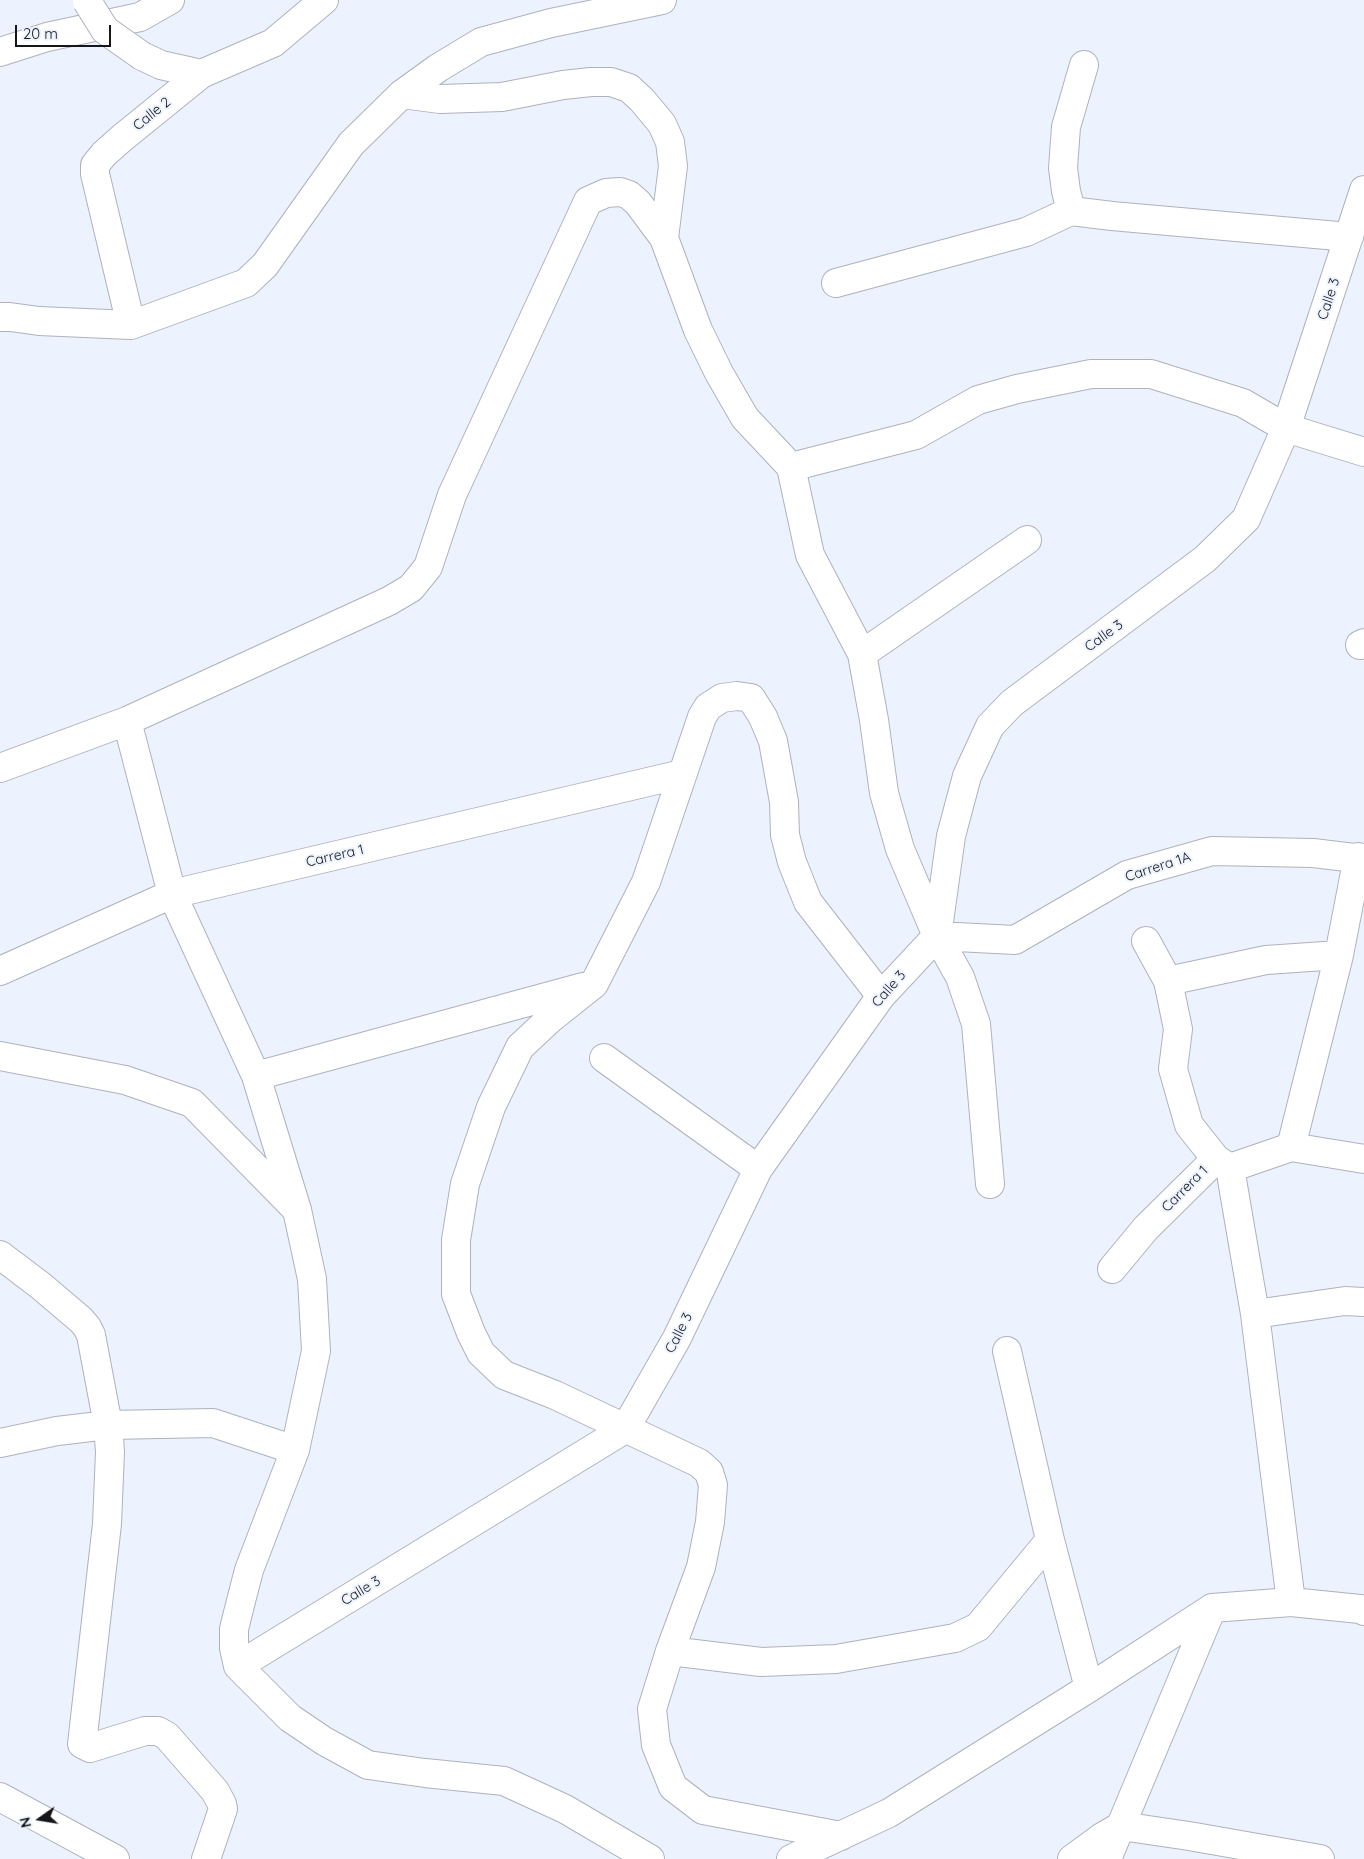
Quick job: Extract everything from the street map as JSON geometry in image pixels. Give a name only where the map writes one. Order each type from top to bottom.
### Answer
[{"type":"street","points":[[87,0],[105,30],[142,56],[161,65],[201,74]]},
{"type":"street","points":[[0,52],[47,37],[140,17],[170,0]]},
{"type":"street","name":"Calle 2","points":[[131,325],[95,174],[95,165],[104,154],[201,74],[273,43],[324,0]]},
{"type":"street","points":[[0,317],[10,316],[39,321],[131,325],[246,283],[265,266],[351,144],[402,94],[438,68],[481,42],[551,23],[662,0]]},
{"type":"street","points":[[1072,211],[1066,191],[1063,168],[1066,127],[1084,65]]},
{"type":"street","points":[[402,94],[440,99],[502,97],[563,85],[591,82],[611,82],[629,88],[662,124],[670,142],[673,166],[664,238]]},
{"type":"street","name":"Calle 3","points":[[238,1666],[625,1429],[677,1338],[758,1169],[881,996],[937,936],[951,836],[966,776],[990,726],[1012,703],[1205,559],[1246,519],[1286,428],[1364,190]]},
{"type":"street","points":[[0,768],[127,720],[389,601],[412,588],[428,567],[452,495],[588,201],[606,193],[620,192],[629,195],[638,203],[664,238],[698,330],[719,373],[745,418],[791,467],[810,554],[862,654],[887,802],[900,849],[937,936],[960,977],[976,1024],[990,1184]]},
{"type":"street","points":[[836,283],[1026,232],[1072,211],[1349,237]]},
{"type":"street","points":[[791,467],[916,435],[978,400],[1017,389],[1091,374],[1150,374],[1243,403],[1286,428],[1364,452]]},
{"type":"street","points":[[862,654],[1027,540]]},
{"type":"street","points":[[841,1836],[703,1810],[673,1787],[656,1745],[652,1709],[670,1651],[701,1567],[710,1522],[713,1485],[709,1472],[699,1463],[555,1395],[504,1375],[481,1353],[456,1294],[456,1240],[465,1184],[491,1108],[520,1047],[550,1019],[594,984],[646,882],[697,731],[708,707],[722,698],[737,696],[751,698],[763,717],[773,742],[784,802],[785,835],[792,862],[808,902],[881,996]]},
{"type":"street","points":[[127,720],[172,894],[256,1076],[298,1210],[312,1279],[316,1351],[295,1450],[249,1570],[240,1601],[234,1629],[234,1648],[238,1666],[290,1718],[324,1741],[368,1765],[504,1781],[566,1809],[650,1859]]},
{"type":"street","name":"Carrera 1","points":[[0,971],[172,894],[682,774]]},
{"type":"street","name":"Carrera 1A","points":[[937,936],[1015,940],[1127,875],[1212,851],[1313,853],[1361,858]]},
{"type":"street","points":[[1291,1147],[1361,858]]},
{"type":"street","points":[[1146,941],[1168,981],[1178,1029],[1173,1069],[1189,1125],[1223,1164],[1255,1314],[1291,1602]]},
{"type":"street","points":[[1168,981],[1266,960],[1339,955]]},
{"type":"street","points":[[256,1076],[594,984]]},
{"type":"street","points":[[0,1056],[125,1080],[192,1102],[298,1210]]},
{"type":"street","points":[[604,1058],[758,1169]]},
{"type":"street","name":"Carrera 1","points":[[1112,1269],[1146,1228],[1223,1164],[1291,1147],[1364,1159]]},
{"type":"street","points":[[0,1255],[41,1286],[87,1327],[91,1335],[108,1425],[110,1452],[107,1524],[81,1741],[84,1746],[90,1748],[145,1731],[158,1731],[167,1736],[215,1791],[222,1804],[223,1809],[206,1859]]},
{"type":"street","points":[[1255,1314],[1346,1301],[1364,1302]]},
{"type":"street","points":[[1007,1351],[1050,1540],[1089,1688]]},
{"type":"street","points":[[0,1443],[57,1431],[108,1425],[213,1423],[295,1450]]},
{"type":"street","points":[[670,1651],[761,1662],[836,1659],[955,1638],[978,1627],[1050,1540]]},
{"type":"street","points":[[791,1859],[889,1813],[1089,1688],[1212,1608],[1291,1602],[1363,1603]]},
{"type":"street","points":[[1108,1859],[1212,1608]]},
{"type":"street","points":[[0,1797],[115,1859]]},
{"type":"street","points":[[1072,1859],[1121,1826],[1320,1859]]}]
